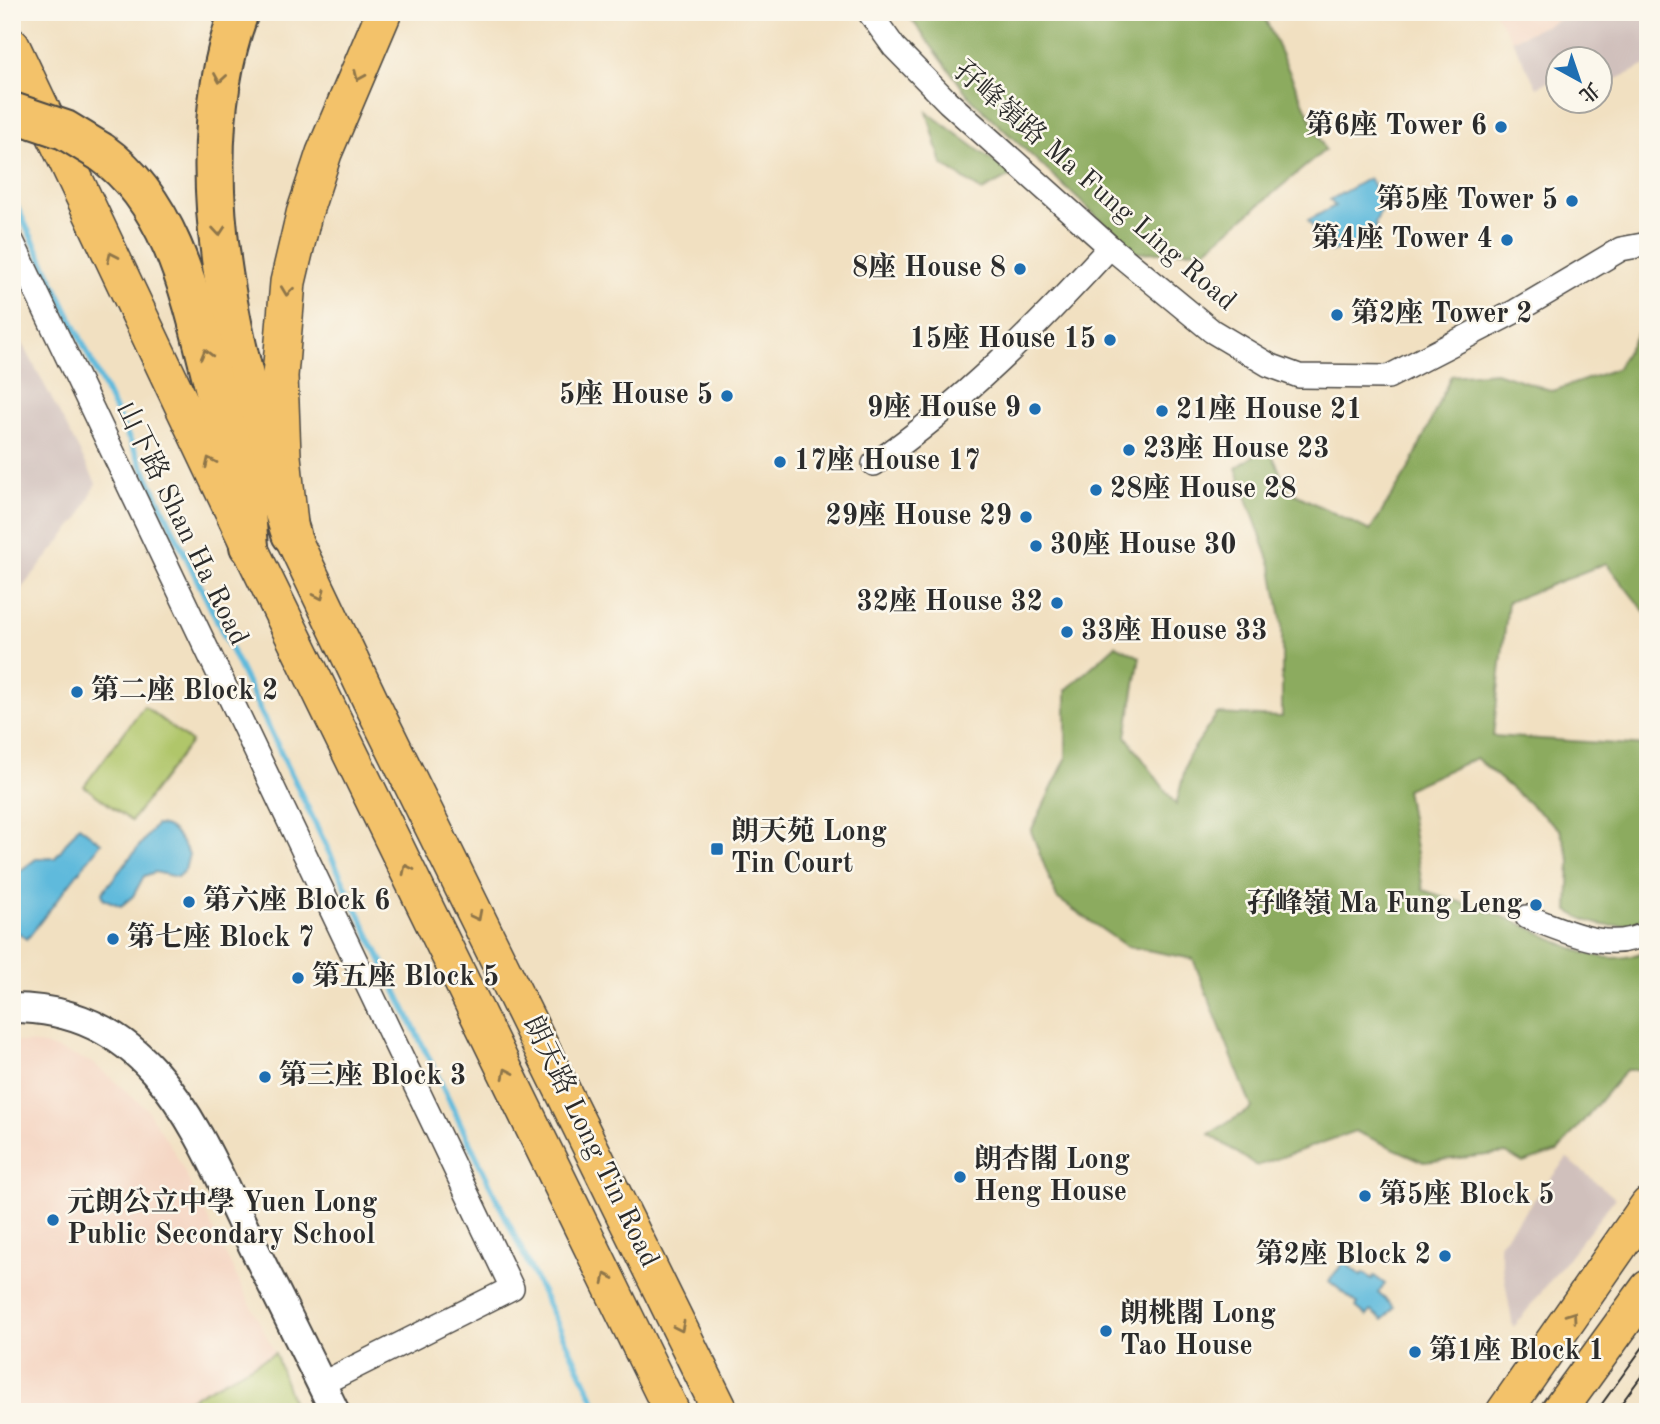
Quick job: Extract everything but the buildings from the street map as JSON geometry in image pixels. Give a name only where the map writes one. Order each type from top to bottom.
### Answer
[{"type":"highway","points":[[239,12],[223,62],[217,97],[218,229],[230,313],[246,391],[291,534]]},
{"type":"highway","points":[[12,112],[65,130],[120,166],[162,227],[190,297],[243,486],[249,546]]},
{"type":"main road","name":"朗天路 Long Tin Road","points":[[384,12],[324,153],[304,214],[288,282],[280,376],[283,456],[291,534],[721,1412]]},
{"type":"main road","name":"朗天路 Long Tin Road","points":[[12,46],[249,546],[672,1412]]},
{"type":"main road","points":[[1504,1412],[1648,1205]]},
{"type":"main road","points":[[1558,1412],[1648,1288]]},
{"type":"street","name":"孖峰嶺路 Ma Fung Ling Road","points":[[869,12],[894,47],[948,102],[1110,247],[1212,331],[1269,365],[1299,376],[1388,377],[1516,311],[1621,249],[1648,244]]},
{"type":"street","name":"山下路 Shan Ha Road","points":[[13,243],[512,1288],[321,1384]]},
{"type":"street","points":[[874,464],[929,425],[1035,329],[1110,247]]},
{"type":"street","points":[[1527,917],[1584,937],[1611,943],[1639,937],[1648,932]]},
{"type":"street","points":[[12,1008],[59,1013],[94,1025],[137,1052],[167,1084],[204,1145],[335,1412]]},
{"type":"shaded area","points":[[1494,12],[1577,12],[1512,40]]},
{"type":"shaded area","points":[[1577,12],[1648,12],[1648,64],[1614,81],[1614,46],[1544,46],[1544,84],[1537,87],[1512,40]]},
{"type":"shaded area","points":[[12,323],[96,483],[80,517],[12,600]]},
{"type":"shaded area","points":[[12,1041],[45,1045],[93,1063],[146,1108],[175,1153],[275,1353],[166,1412],[12,1412]]},
{"type":"shaded area","points":[[1567,1158],[1615,1198],[1513,1328],[1499,1244]]},
{"type":"green space","points":[[906,12],[1262,12],[1325,150],[1205,250],[1136,253],[971,99]]},
{"type":"green space","points":[[927,112],[1012,175],[982,191],[942,164]]},
{"type":"green space","points":[[1648,316],[1648,616],[1606,563],[1508,602],[1493,736],[1648,746],[1648,915],[1627,924],[1608,926],[1588,921],[1568,911],[1570,860],[1560,830],[1476,758],[1406,789],[1423,890],[1497,914],[1582,952],[1614,958],[1648,950],[1648,1070],[1626,1070],[1558,1151],[1523,1163],[1506,1153],[1424,1162],[1355,1131],[1257,1166],[1209,1134],[1252,1108],[1193,959],[1126,946],[1057,898],[1031,831],[1066,759],[1066,690],[1116,645],[1140,657],[1126,736],[1176,805],[1188,757],[1217,714],[1282,717],[1282,624],[1272,568],[1236,468],[1268,446],[1289,491],[1370,531],[1411,465],[1451,376],[1496,372],[1553,391],[1616,369]]},
{"type":"green space","points":[[144,706],[191,742],[131,821],[84,786]]},
{"type":"green space","points":[[275,1353],[296,1412],[166,1412]]},
{"type":"water","points":[[1369,178],[1384,203],[1375,224],[1378,241],[1367,250],[1350,246],[1331,251],[1308,220],[1335,206],[1330,200]]},
{"type":"water","points":[[156,825],[172,830],[183,844],[189,854],[185,870],[177,877],[155,872],[144,876],[133,896],[121,906],[104,899],[102,893]]},
{"type":"water","points":[[79,826],[101,843],[27,939],[12,928],[12,877],[36,859],[55,858]]},
{"type":"water","points":[[1344,1262],[1361,1276],[1363,1273],[1372,1279],[1374,1276],[1385,1284],[1378,1293],[1394,1307],[1383,1320],[1371,1311],[1367,1316],[1356,1307],[1358,1304],[1329,1281]]},
{"type":"waterway","points":[[12,197],[600,1412]]},
{"type":"tram line","points":[[1596,1412],[1648,1340]]},
{"type":"tram line","points":[[1615,1412],[1648,1367]]},
{"type":"place","name":"第6座 Tower 6","points":[[1501,127]]},
{"type":"place","name":"第5座 Tower 5","points":[[1572,201]]},
{"type":"place","name":"第4座 Tower 4","points":[[1507,240]]},
{"type":"place","name":"8座 House 8","points":[[1020,269]]},
{"type":"place","name":"第2座 Tower 2","points":[[1337,315]]},
{"type":"place","name":"15座 House 15","points":[[1110,340]]},
{"type":"place","name":"5座 House 5","points":[[727,396]]},
{"type":"place","name":"9座 House 9","points":[[1035,409]]},
{"type":"place","name":"21座 House 21","points":[[1162,411]]},
{"type":"place","name":"23座 House 23","points":[[1129,450]]},
{"type":"place","name":"17座 House 17","points":[[780,462]]},
{"type":"place","name":"28座 House 28","points":[[1096,490]]},
{"type":"place","name":"29座 House 29","points":[[1026,517]]},
{"type":"place","name":"30座 House 30","points":[[1036,546]]},
{"type":"place","name":"32座 House 32","points":[[1057,603]]},
{"type":"place","name":"33座 House 33","points":[[1067,632]]},
{"type":"place","name":"第二座 Block 2","points":[[77,692]]},
{"type":"place","name":"朗天苑 Long Tin Court","points":[[717,849]]},
{"type":"place","name":"第六座 Block 6","points":[[189,902]]},
{"type":"place","name":"孖峰嶺 Ma Fung Leng","points":[[1536,905]]},
{"type":"place","name":"第七座 Block 7","points":[[113,939]]},
{"type":"place","name":"第五座 Block 5","points":[[298,978]]},
{"type":"place","name":"第三座 Block 3","points":[[265,1077]]},
{"type":"place","name":"朗杏閣 Long Heng House","points":[[960,1177]]},
{"type":"place","name":"第5座 Block 5","points":[[1365,1196]]},
{"type":"place","name":"元朗公立中學 Yuen Long Public Secondary School","points":[[53,1220]]},
{"type":"place","name":"第2座 Block 2","points":[[1445,1256]]},
{"type":"place","name":"朗桃閣 Long Tao House","points":[[1106,1331]]},
{"type":"place","name":"第1座 Block 1","points":[[1415,1352]]}]
